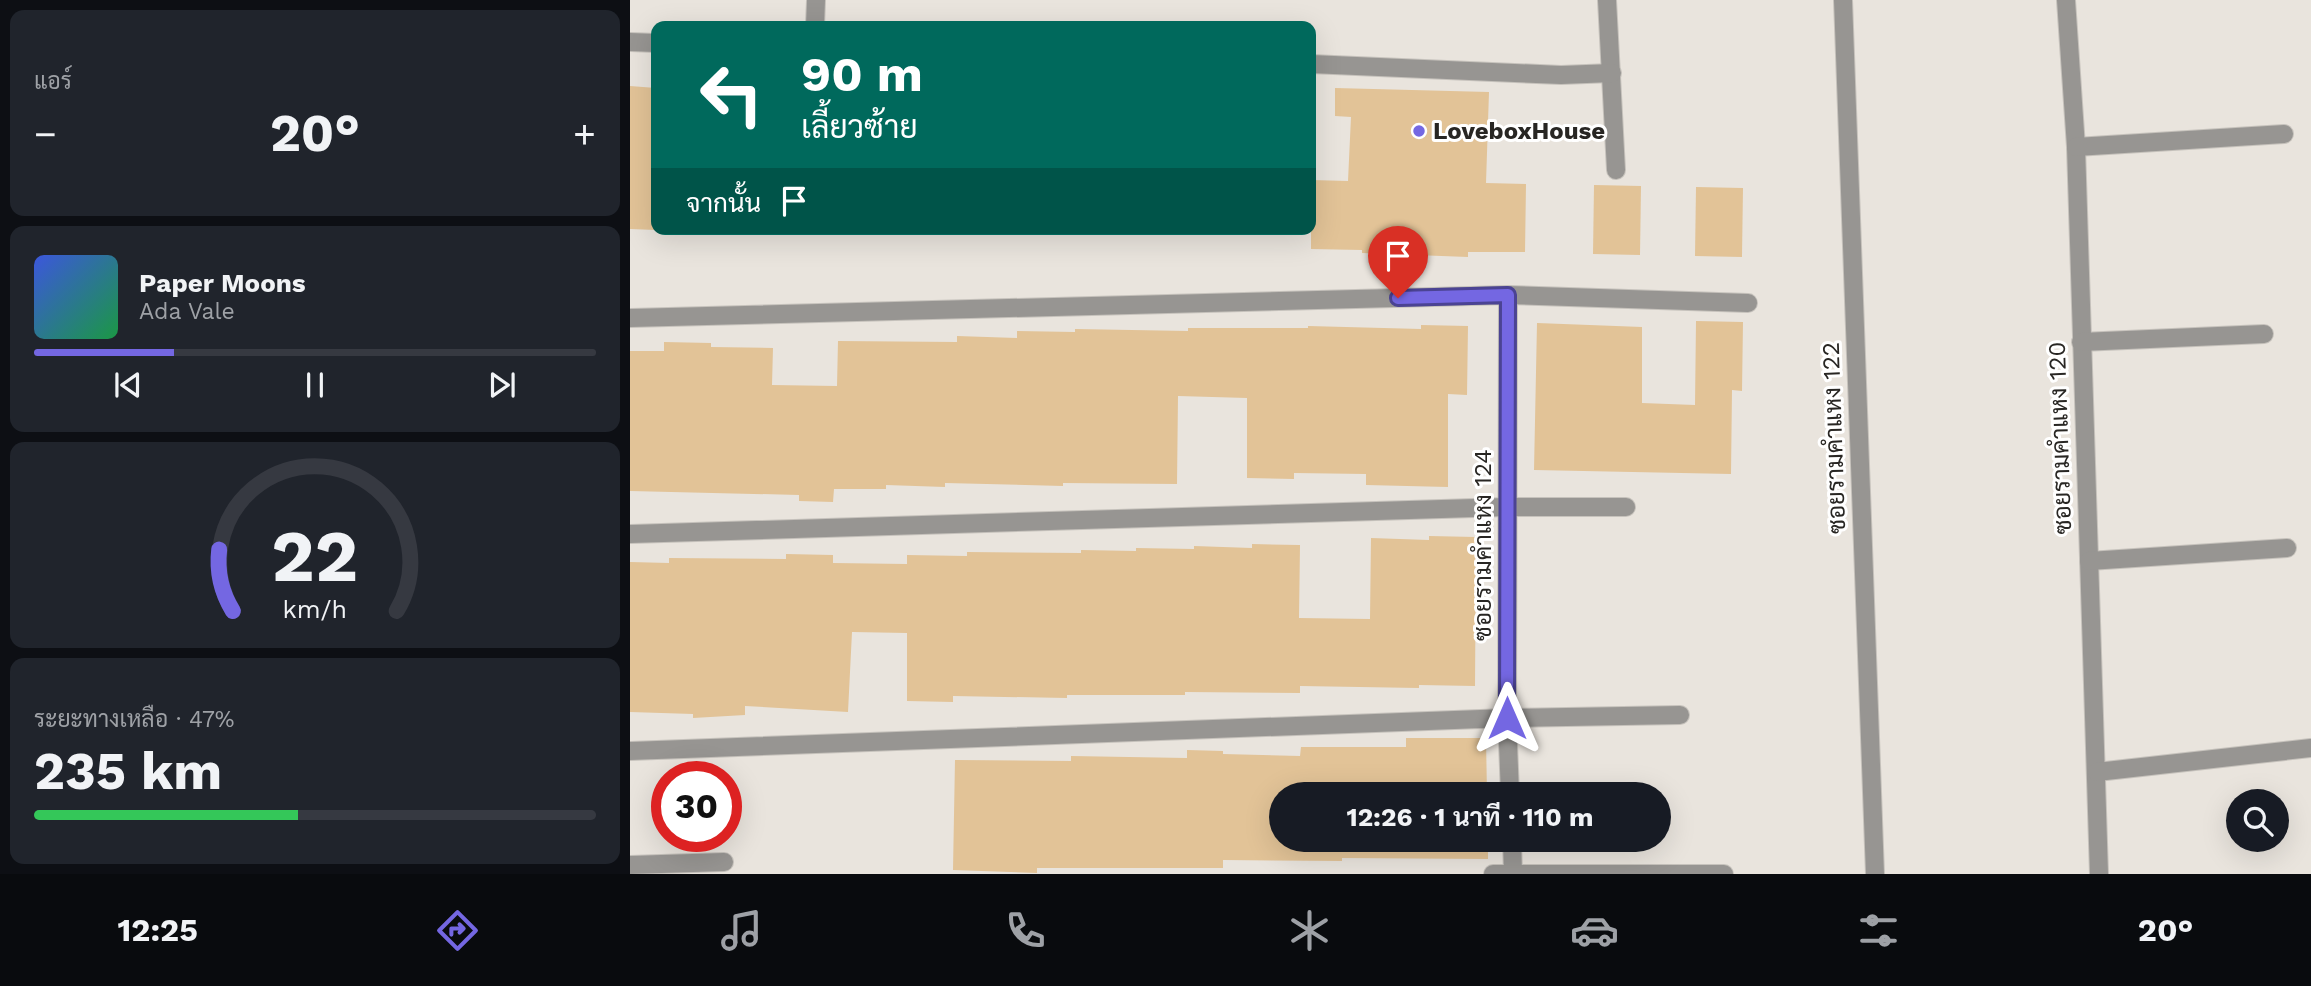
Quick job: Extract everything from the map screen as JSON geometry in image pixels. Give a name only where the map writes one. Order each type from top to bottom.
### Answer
[{"type":"street","points":[[815,21],[816,0]]},
{"type":"street","points":[[1607,0],[1616,170]]},
{"type":"street","name":"ซอยรามคำแหง 122","points":[[1843,0],[1875,874]]},
{"type":"street","name":"ซอยรามคำแหง 120","points":[[2066,0],[2076,147],[2099,874]]},
{"type":"street","points":[[630,42],[651,43]]},
{"type":"street","points":[[1316,64],[1560,75],[1612,74]]},
{"type":"street","points":[[2076,147],[2284,134]]},
{"type":"street","points":[[630,318],[1508,295],[1748,303]]},
{"type":"street","name":"ซอยรามคำแหง 124","points":[[1508,295],[1507,718],[1510,782]]},
{"type":"street","points":[[2081,342],[2264,334]]},
{"type":"street","points":[[630,534],[1507,506],[1626,507]]},
{"type":"street","points":[[2089,561],[2287,548]]},
{"type":"street","points":[[630,751],[1507,718],[1680,715]]},
{"type":"street","points":[[2096,772],[2311,748]]},
{"type":"street","points":[[1512,852],[1513,874]]},
{"type":"street","points":[[637,868],[724,862]]},
{"type":"street","points":[[1493,874],[1724,874]]},
{"type":"building","points":[[630,86],[651,88],[651,230],[630,229]]},
{"type":"building","points":[[1335,88],[1489,92],[1486,183],[1526,184],[1525,252],[1468,252],[1468,257],[1311,249],[1311,235],[1316,235],[1316,180],[1348,181],[1351,117],[1335,116]]},
{"type":"building","points":[[1594,185],[1641,186],[1640,255],[1593,254]]},
{"type":"building","points":[[1696,187],[1743,188],[1742,257],[1695,256]]},
{"type":"building","points":[[1696,321],[1743,322],[1742,391],[1732,390],[1731,474],[1534,470],[1537,323],[1642,327],[1642,403],[1695,405]]},
{"type":"building","points":[[1421,325],[1468,326],[1467,395],[1448,394],[1448,487],[1366,485],[1366,474],[1294,473],[1294,479],[1247,478],[1247,398],[1178,396],[1177,484],[1063,483],[1063,486],[945,483],[945,487],[886,485],[886,489],[834,489],[833,502],[799,501],[799,495],[630,491],[630,351],[664,351],[664,342],[711,343],[711,347],[773,348],[772,385],[837,386],[838,341],[957,342],[957,336],[1017,338],[1017,331],[1075,332],[1075,329],[1188,331],[1188,328],[1308,326],[1421,329]]},
{"type":"building","points":[[1429,536],[1476,537],[1475,686],[1300,686],[1300,693],[1185,692],[1185,695],[1067,695],[1067,698],[953,696],[953,702],[907,701],[907,633],[852,632],[848,712],[745,706],[745,715],[693,718],[693,714],[630,712],[630,562],[669,563],[669,558],[786,559],[786,554],[833,555],[833,563],[907,564],[907,555],[967,556],[967,552],[1081,553],[1081,550],[1136,551],[1136,548],[1252,548],[1252,544],[1300,545],[1299,618],[1370,619],[1371,538],[1429,540]]},
{"type":"building","points":[[1406,738],[1486,738],[1487,782],[1269,782],[1269,852],[1488,852],[1488,859],[1223,860],[1223,868],[1037,868],[1037,873],[953,870],[955,760],[1071,761],[1071,756],[1187,758],[1187,750],[1300,756],[1301,747],[1406,747]]},
{"type":"place","name":"LoveboxHouse","points":[[1419,131]]},
{"type":"route","points":[[1398,298],[1508,295],[1507,718]]}]
